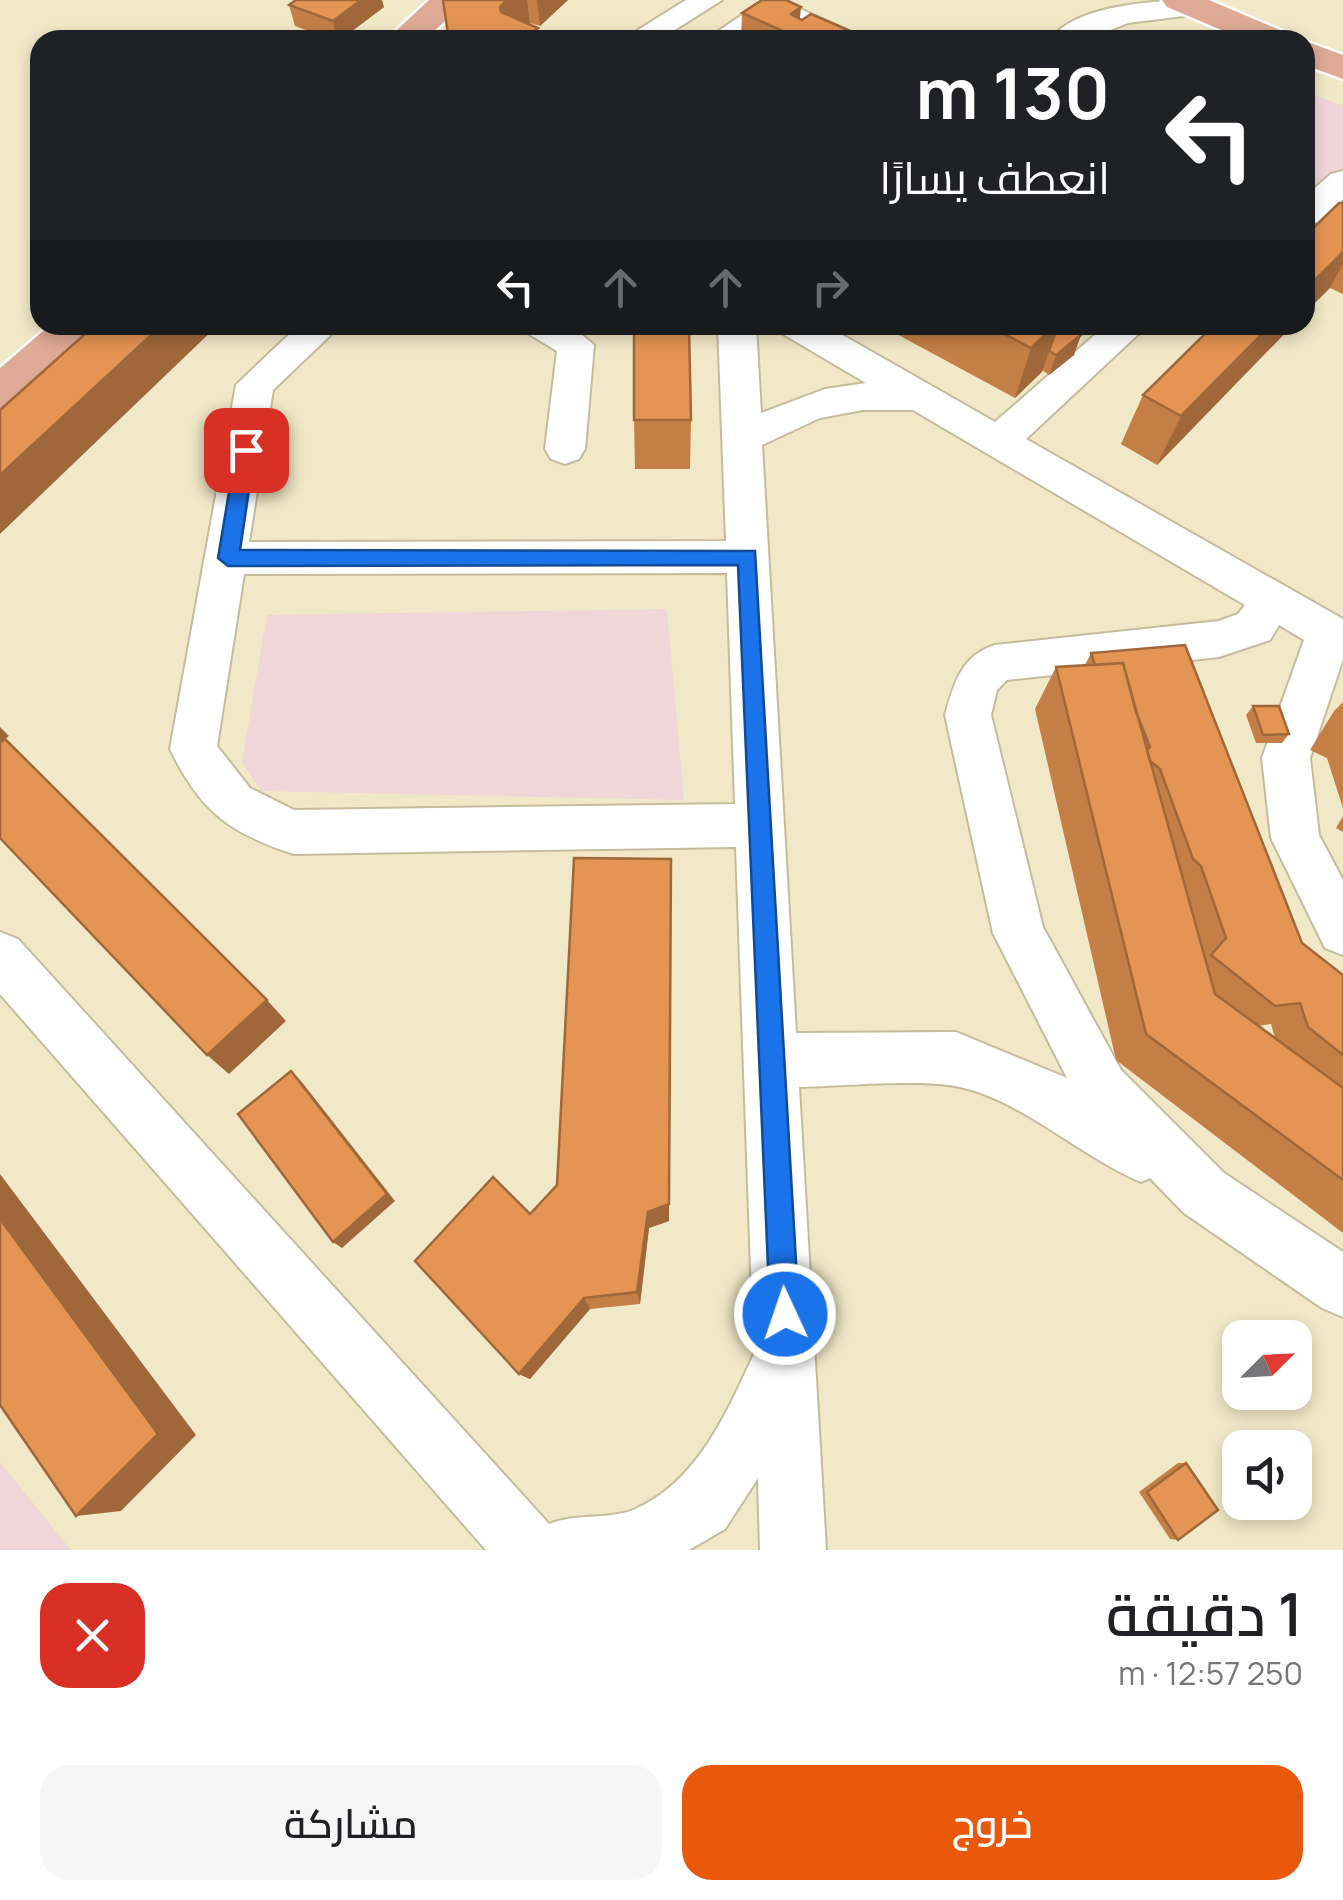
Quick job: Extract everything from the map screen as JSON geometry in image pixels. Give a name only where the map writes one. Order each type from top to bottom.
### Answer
[{"type":"main road","points":[[380,30],[414,0]]},
{"type":"main road","points":[[416,30],[450,0]]},
{"type":"main road","points":[[1188,4],[1251,30]]},
{"type":"main road","points":[[1315,56],[1343,68]]},
{"type":"main road","points":[[0,358],[30,332]]},
{"type":"main road","points":[[0,392],[66,335]]},
{"type":"street","points":[[654,30],[707,0]]},
{"type":"street","points":[[732,30],[763,4],[820,30]]},
{"type":"street","points":[[1080,21],[1188,4]]},
{"type":"street","points":[[1343,181],[1320,202],[1319,211],[1343,227]]},
{"type":"street","points":[[311,335],[256,385],[228,558],[201,685],[194,749],[228,803],[259,822],[294,832],[761,825]]},
{"type":"street","points":[[558,335],[574,345],[577,358],[565,450]]},
{"type":"street","points":[[738,335],[793,1550]]},
{"type":"street","points":[[813,335],[1336,637],[1286,758],[1296,838],[1343,931]]},
{"type":"street","points":[[997,442],[1118,335]]},
{"type":"street","points":[[745,438],[816,402],[850,394],[920,397]]},
{"type":"street","points":[[228,558],[748,557]]},
{"type":"street","points":[[1204,1193],[1102,1089],[1018,933],[968,715],[977,682],[994,663],[1219,639],[1254,627],[1272,601]]},
{"type":"street","points":[[0,956],[529,1550]]},
{"type":"street","points":[[772,1060],[956,1059],[1043,1095],[1204,1193],[1343,1287]]},
{"type":"street","points":[[565,1550],[638,1543],[702,1506],[750,1432],[786,1350]]},
{"type":"shaded area","points":[[1315,95],[1343,106],[1343,173],[1315,200]]},
{"type":"shaded area","points":[[667,609],[684,800],[261,791],[242,762],[267,615]]},
{"type":"shaded area","points":[[0,1462],[71,1550],[0,1550]]},
{"type":"building","points":[[296,0],[361,0],[333,21],[289,5]]},
{"type":"building","points":[[443,0],[507,0],[500,7],[501,12],[538,28],[535,30],[447,30]]},
{"type":"building","points":[[762,0],[786,0],[801,7],[791,14],[802,20],[811,14],[848,30],[780,30],[742,13]]},
{"type":"building","points":[[1343,203],[1343,252],[1315,280],[1315,226]]},
{"type":"building","points":[[84,335],[151,335],[0,475],[0,410]]},
{"type":"building","points":[[634,335],[689,335],[691,420],[634,420]]},
{"type":"building","points":[[1006,335],[1045,335],[1031,348]]},
{"type":"building","points":[[1055,335],[1081,335],[1056,355],[1049,351]]},
{"type":"building","points":[[1204,335],[1261,335],[1181,416],[1143,395]]},
{"type":"building","points":[[1185,645],[1302,943],[1343,975],[1343,1055],[1308,1027],[1300,1003],[1275,1006],[1211,955],[1226,938],[1160,769],[1150,761],[1150,747],[1123,663],[1095,665],[1091,653]]},
{"type":"building","points":[[1123,663],[1215,994],[1343,1088],[1343,1180],[1146,1034],[1056,667]]},
{"type":"building","points":[[1253,706],[1279,706],[1289,734],[1263,735]]},
{"type":"building","points":[[5,739],[267,1000],[207,1055],[0,838],[0,743]]},
{"type":"building","points":[[574,858],[671,859],[669,1204],[648,1212],[637,1292],[584,1298],[519,1374],[415,1261],[493,1177],[530,1214],[557,1185]]},
{"type":"building","points":[[291,1071],[387,1194],[333,1242],[238,1114]]},
{"type":"building","points":[[0,1219],[158,1434],[76,1516],[0,1405]]},
{"type":"building","points":[[1186,1463],[1218,1510],[1178,1540],[1147,1492]]},
{"type":"route","points":[[246,450],[228,558],[748,557],[785,1314]]}]
